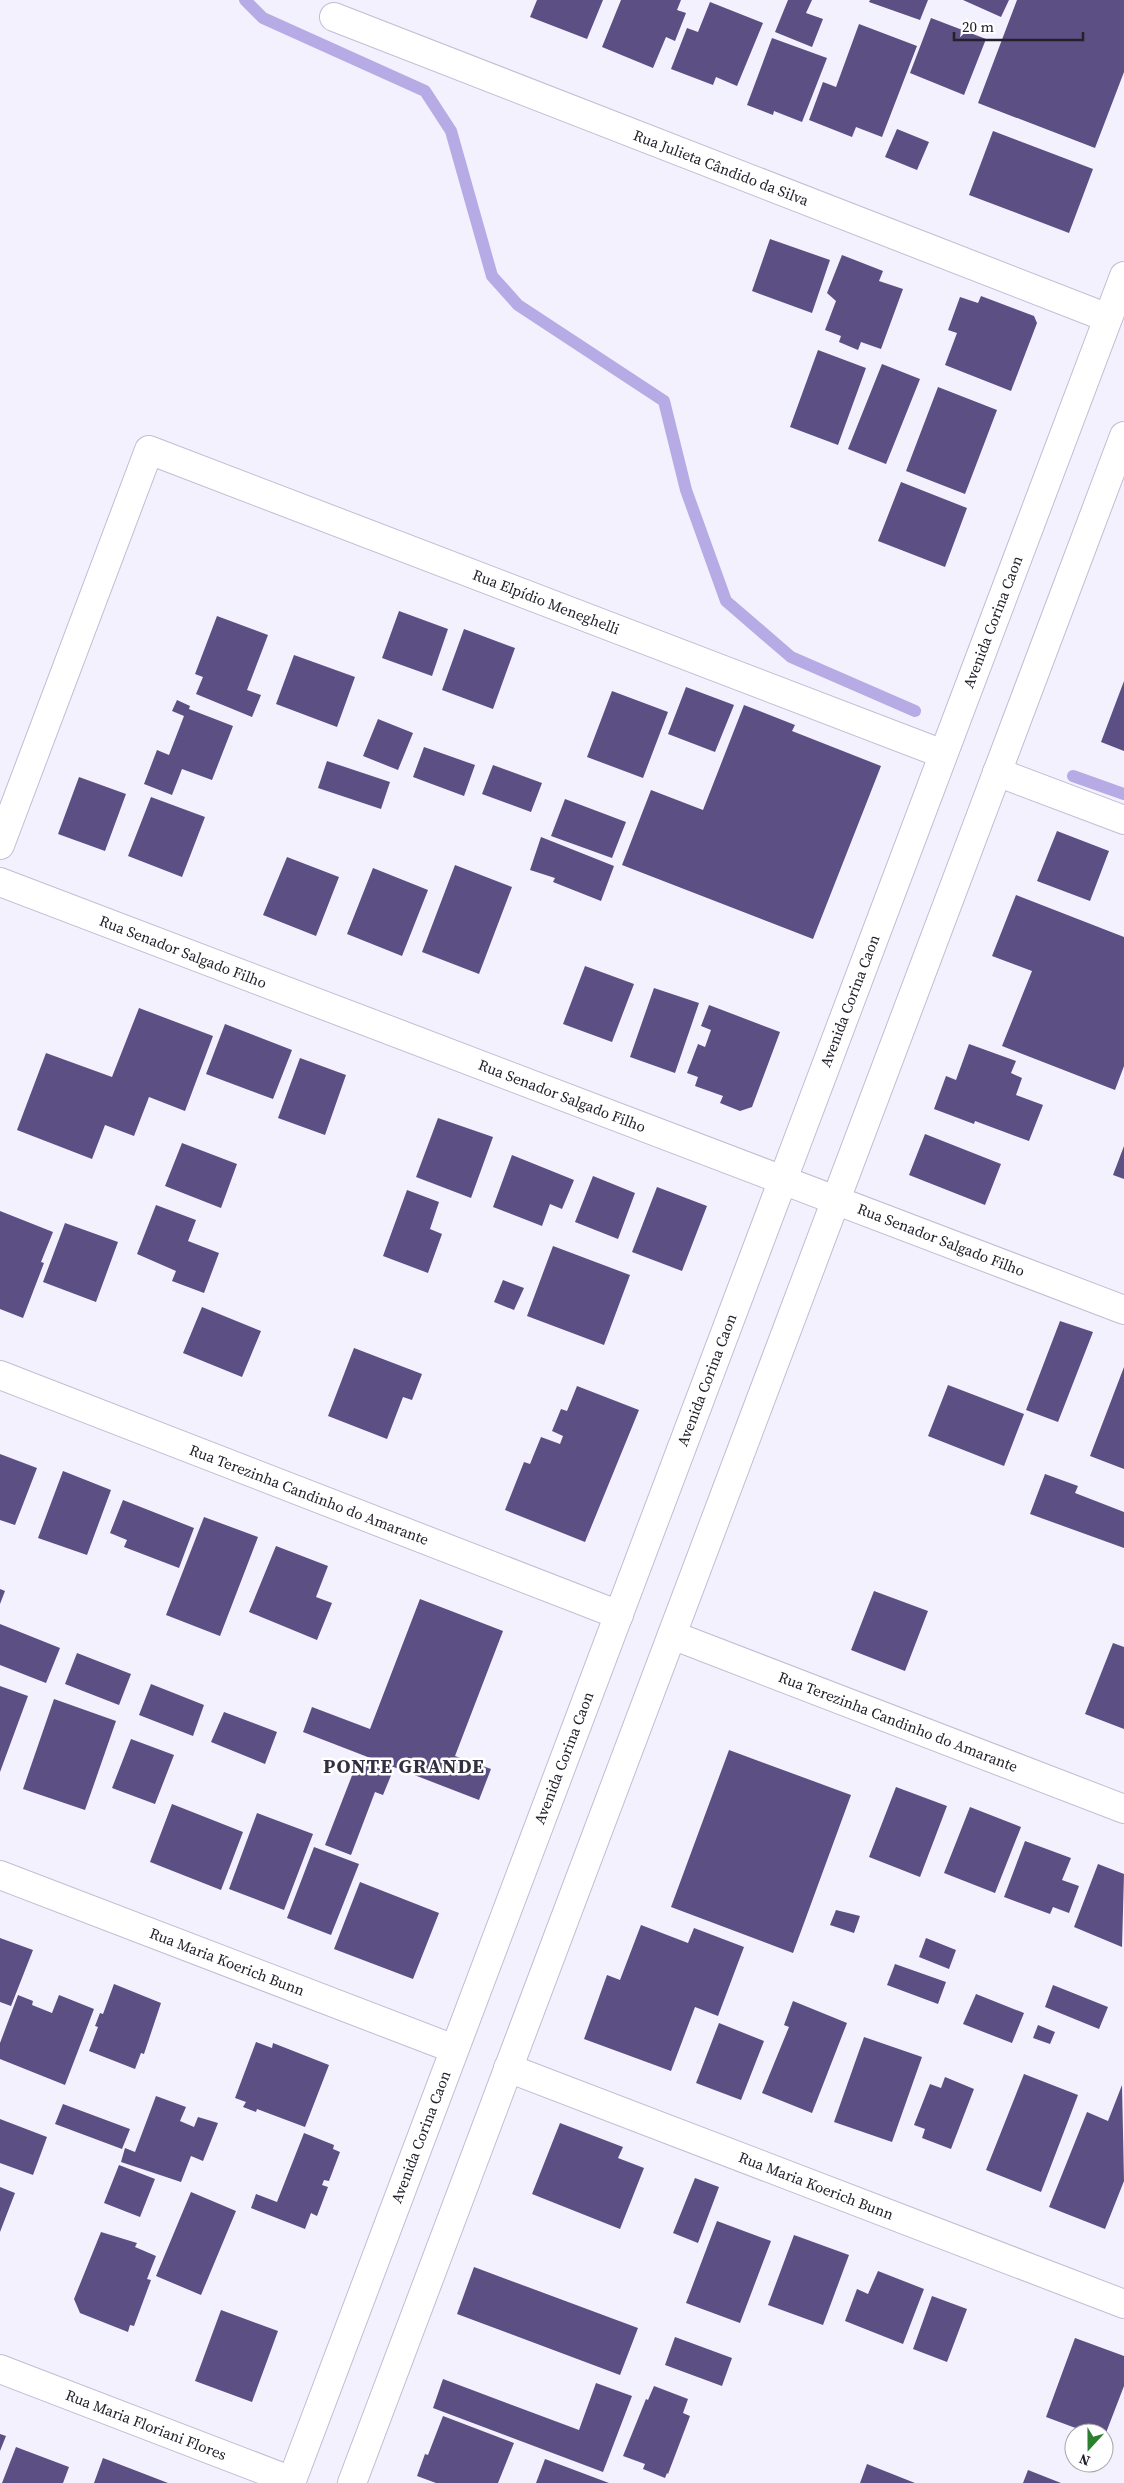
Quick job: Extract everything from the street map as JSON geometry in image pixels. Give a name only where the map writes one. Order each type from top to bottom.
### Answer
[{"type":"street","name":"Rua Julieta Cândido da Silva","points":[[334,17],[1108,318]]},
{"type":"street","name":"Avenida Corina Caon","points":[[291,2482],[1124,276]]},
{"type":"street","points":[[352,2483],[1124,436]]},
{"type":"street","name":"Rua Elpídio Meneghelli","points":[[0,845],[149,450],[944,754]]},
{"type":"street","points":[[997,772],[1124,820]]},
{"type":"street","name":"Rua Senador Salgado Filho","points":[[0,882],[1124,1310]]},
{"type":"street","name":"Rua Terezinha Candinho do Amarante","points":[[0,1375],[619,1614]]},
{"type":"street","name":"Rua Terezinha Candinho do Amarante","points":[[672,1635],[1124,1808]]},
{"type":"street","name":"Rua Maria Koerich Bunn","points":[[0,1875],[454,2049]]},
{"type":"street","name":"Rua Maria Koerich Bunn","points":[[508,2068],[1124,2304]]},
{"type":"street","name":"Rua Maria Floriani Flores","points":[[0,2369],[291,2482]]},
{"type":"building","points":[[537,0],[603,0],[587,39],[530,17]]},
{"type":"building","points":[[621,0],[681,0],[677,10],[686,13],[675,41],[666,37],[653,68],[602,47]]},
{"type":"building","points":[[788,0],[812,0],[806,13],[823,19],[812,47],[775,32]]},
{"type":"building","points":[[870,0],[928,0],[920,20],[869,2]]},
{"type":"building","points":[[963,0],[1009,0],[1001,17]]},
{"type":"building","points":[[1017,0],[1124,0],[1124,72],[1095,148],[978,103]]},
{"type":"building","points":[[710,2],[763,23],[737,86],[716,77],[713,85],[671,69],[687,28],[698,32]]},
{"type":"building","points":[[931,18],[986,39],[964,95],[910,73]]},
{"type":"building","points":[[859,24],[917,46],[882,137],[856,127],[852,137],[809,120],[823,82],[836,87]]},
{"type":"building","points":[[772,38],[827,58],[802,122],[774,111],[773,115],[747,105]]},
{"type":"building","points":[[897,129],[929,142],[917,170],[885,157]]},
{"type":"building","points":[[993,131],[1093,169],[1069,233],[969,195]]},
{"type":"building","points":[[770,239],[830,260],[812,313],[752,291]]},
{"type":"building","points":[[842,255],[883,271],[879,281],[903,289],[881,349],[861,342],[858,350],[839,342],[841,336],[825,330],[836,301],[827,293]]},
{"type":"building","points":[[981,296],[1034,316],[1037,323],[1011,391],[945,365],[957,333],[948,330],[960,297],[978,303]]},
{"type":"building","points":[[818,350],[866,368],[838,445],[790,427]]},
{"type":"building","points":[[882,364],[920,379],[886,464],[848,449]]},
{"type":"building","points":[[938,387],[997,410],[965,494],[906,471]]},
{"type":"building","points":[[901,482],[967,508],[945,567],[878,541]]},
{"type":"building","points":[[399,611],[448,629],[432,676],[382,658]]},
{"type":"building","points":[[217,616],[268,635],[247,690],[261,695],[252,717],[196,694],[203,677],[195,674]]},
{"type":"building","points":[[464,629],[515,648],[493,709],[442,690]]},
{"type":"building","points":[[294,655],[355,677],[337,727],[276,704]]},
{"type":"building","points":[[1124,681],[1124,751],[1101,742]]},
{"type":"building","points":[[686,687],[734,705],[715,752],[668,734]]},
{"type":"building","points":[[612,691],[668,712],[643,778],[587,757]]},
{"type":"building","points":[[177,700],[190,706],[189,709],[233,726],[212,780],[182,769],[172,795],[144,784],[157,750],[169,755],[184,716],[172,711]]},
{"type":"building","points":[[744,705],[795,725],[792,731],[881,766],[813,939],[622,865],[651,790],[703,810]]},
{"type":"building","points":[[378,719],[413,733],[398,770],[363,756]]},
{"type":"building","points":[[424,747],[475,765],[464,796],[413,777]]},
{"type":"building","points":[[327,761],[390,782],[381,809],[318,788]]},
{"type":"building","points":[[493,765],[542,783],[531,812],[482,794]]},
{"type":"building","points":[[79,777],[126,794],[105,851],[58,834]]},
{"type":"building","points":[[151,797],[205,817],[182,877],[128,856]]},
{"type":"building","points":[[565,799],[626,822],[612,858],[551,836]]},
{"type":"building","points":[[1057,831],[1109,851],[1090,901],[1037,881]]},
{"type":"building","points":[[541,837],[614,866],[601,901],[553,882],[555,878],[530,870]]},
{"type":"building","points":[[287,857],[339,877],[316,936],[263,915]]},
{"type":"building","points":[[455,865],[512,887],[479,974],[422,952]]},
{"type":"building","points":[[373,868],[428,890],[402,956],[347,934]]},
{"type":"building","points":[[1016,895],[1124,937],[1124,1066],[1115,1090],[1002,1046],[1032,971],[992,956]]},
{"type":"building","points":[[585,966],[634,984],[612,1042],[563,1024]]},
{"type":"building","points":[[654,988],[699,1003],[675,1073],[630,1057]]},
{"type":"building","points":[[709,1005],[780,1032],[752,1107],[740,1111],[720,1103],[723,1096],[695,1086],[698,1077],[687,1073],[698,1044],[705,1047],[711,1030],[701,1026]]},
{"type":"building","points":[[139,1008],[213,1036],[185,1111],[149,1097],[134,1136],[105,1125],[92,1159],[17,1130],[46,1053],[112,1077]]},
{"type":"building","points":[[225,1024],[292,1050],[273,1099],[206,1074]]},
{"type":"building","points":[[969,1044],[1016,1061],[1011,1073],[1022,1078],[1016,1095],[1043,1105],[1029,1141],[975,1121],[974,1124],[934,1109],[946,1076],[956,1080]]},
{"type":"building","points":[[300,1058],[346,1075],[325,1135],[278,1118]]},
{"type":"building","points":[[438,1118],[493,1137],[471,1198],[416,1177]]},
{"type":"building","points":[[925,1134],[1001,1164],[985,1205],[909,1175]]},
{"type":"building","points":[[182,1143],[237,1164],[221,1208],[165,1186]]},
{"type":"building","points":[[1124,1146],[1124,1179],[1113,1175]]},
{"type":"building","points":[[512,1155],[574,1180],[562,1209],[550,1204],[542,1226],[493,1207]]},
{"type":"building","points":[[593,1176],[635,1193],[618,1239],[575,1222]]},
{"type":"building","points":[[657,1187],[707,1206],[682,1271],[632,1252]]},
{"type":"building","points":[[407,1190],[439,1202],[430,1229],[442,1234],[428,1273],[383,1256]]},
{"type":"building","points":[[156,1205],[196,1220],[188,1241],[219,1253],[204,1293],[172,1281],[176,1271],[137,1254]]},
{"type":"building","points":[[0,1211],[53,1232],[41,1262],[44,1263],[23,1318],[0,1309]]},
{"type":"building","points":[[65,1223],[118,1242],[96,1302],[43,1282]]},
{"type":"building","points":[[553,1246],[630,1275],[604,1345],[527,1316]]},
{"type":"building","points":[[503,1280],[524,1288],[514,1310],[494,1302]]},
{"type":"building","points":[[202,1307],[261,1331],[242,1377],[183,1353]]},
{"type":"building","points":[[1060,1321],[1093,1332],[1058,1422],[1026,1410]]},
{"type":"building","points":[[354,1348],[422,1374],[412,1400],[403,1397],[387,1439],[328,1416]]},
{"type":"building","points":[[1124,1367],[1124,1469],[1090,1456]]},
{"type":"building","points":[[948,1385],[1024,1414],[1004,1466],[928,1436]]},
{"type":"building","points":[[577,1386],[639,1410],[585,1542],[505,1510],[524,1462],[530,1464],[541,1437],[560,1444],[563,1436],[552,1431],[561,1409],[567,1411]]},
{"type":"building","points":[[0,1454],[37,1468],[15,1525],[0,1520]]},
{"type":"building","points":[[63,1471],[111,1490],[87,1555],[38,1538]]},
{"type":"building","points":[[1045,1474],[1078,1486],[1075,1493],[1124,1512],[1124,1548],[1030,1514]]},
{"type":"building","points":[[123,1500],[194,1528],[179,1568],[124,1547],[127,1540],[110,1533]]},
{"type":"building","points":[[204,1517],[258,1537],[220,1636],[166,1615]]},
{"type":"building","points":[[276,1546],[328,1566],[316,1597],[332,1603],[317,1640],[249,1612]]},
{"type":"building","points":[[0,1589],[5,1591],[0,1604]]},
{"type":"building","points":[[874,1591],[928,1611],[905,1671],[851,1650]]},
{"type":"building","points":[[420,1599],[503,1631],[455,1756],[491,1769],[479,1800],[303,1732],[312,1707],[370,1729]]},
{"type":"building","points":[[0,1624],[60,1648],[46,1683],[0,1665]]},
{"type":"building","points":[[1113,1643],[1124,1647],[1124,1729],[1085,1714]]},
{"type":"building","points":[[77,1653],[131,1674],[119,1705],[65,1684]]},
{"type":"building","points":[[151,1684],[204,1705],[193,1736],[139,1715]]},
{"type":"building","points":[[0,1686],[28,1696],[0,1772]]},
{"type":"building","points":[[54,1699],[116,1721],[85,1810],[23,1789]]},
{"type":"building","points":[[224,1712],[277,1732],[265,1764],[211,1742]]},
{"type":"building","points":[[131,1739],[174,1755],[155,1804],[112,1788]]},
{"type":"building","points":[[729,1750],[851,1795],[793,1953],[671,1907]]},
{"type":"building","points":[[358,1760],[392,1773],[383,1795],[375,1792],[351,1855],[325,1845]]},
{"type":"building","points":[[896,1787],[947,1806],[920,1877],[869,1857]]},
{"type":"building","points":[[172,1804],[243,1832],[221,1890],[150,1862]]},
{"type":"building","points":[[970,1807],[1021,1827],[995,1893],[944,1873]]},
{"type":"building","points":[[257,1813],[313,1834],[284,1910],[229,1889]]},
{"type":"building","points":[[1025,1841],[1071,1858],[1062,1880],[1079,1886],[1069,1913],[1053,1907],[1050,1914],[1004,1897]]},
{"type":"building","points":[[314,1847],[359,1864],[331,1935],[287,1918]]},
{"type":"building","points":[[1098,1864],[1124,1874],[1122,1947],[1074,1927]]},
{"type":"building","points":[[360,1882],[439,1913],[413,1979],[334,1949]]},
{"type":"building","points":[[836,1910],[860,1916],[854,1933],[830,1925]]},
{"type":"building","points":[[641,1925],[688,1943],[694,1928],[744,1947],[718,2016],[695,2007],[671,2071],[584,2039],[607,1975],[620,1980]]},
{"type":"building","points":[[0,1938],[33,1950],[11,2006],[0,2002]]},
{"type":"building","points":[[926,1938],[956,1950],[949,1969],[919,1957]]},
{"type":"building","points":[[895,1964],[946,1982],[938,2004],[887,1985]]},
{"type":"building","points":[[114,1984],[161,2003],[144,2054],[141,2053],[135,2069],[89,2051],[98,2027],[95,2026],[100,2013],[103,2014]]},
{"type":"building","points":[[1053,1985],[1108,2007],[1099,2029],[1045,2007]]},
{"type":"building","points":[[976,1994],[1024,2013],[1012,2043],[963,2024]]},
{"type":"building","points":[[18,1995],[33,2001],[32,2005],[52,2013],[59,1995],[94,2009],[65,2085],[0,2059],[0,2043]]},
{"type":"building","points":[[793,2001],[847,2023],[812,2113],[762,2093],[789,2027],[784,2025]]},
{"type":"building","points":[[719,2023],[764,2041],[741,2100],[696,2083]]},
{"type":"building","points":[[1038,2025],[1055,2032],[1050,2044],[1033,2038]]},
{"type":"building","points":[[864,2037],[922,2057],[892,2142],[834,2122]]},
{"type":"building","points":[[256,2042],[272,2048],[273,2043],[329,2065],[305,2127],[257,2109],[256,2112],[243,2107],[246,2102],[235,2098]]},
{"type":"building","points":[[1024,2074],[1078,2095],[1041,2192],[986,2170]]},
{"type":"building","points":[[945,2077],[974,2089],[951,2149],[922,2138],[925,2129],[914,2125],[930,2084],[941,2088]]},
{"type":"building","points":[[1122,2085],[1124,2181],[1105,2229],[1049,2207],[1087,2112],[1108,2121]]},
{"type":"building","points":[[156,2096],[186,2107],[180,2121],[194,2127],[198,2117],[218,2123],[203,2161],[191,2156],[181,2182],[121,2162],[125,2148],[135,2152]]},
{"type":"building","points":[[63,2104],[130,2129],[122,2149],[55,2124]]},
{"type":"building","points":[[0,2119],[47,2137],[33,2175],[0,2163]]},
{"type":"building","points":[[560,2123],[623,2147],[618,2158],[644,2168],[620,2229],[532,2194]]},
{"type":"building","points":[[304,2133],[334,2145],[333,2149],[340,2152],[329,2181],[324,2180],[322,2185],[328,2187],[317,2216],[311,2213],[305,2229],[251,2208],[256,2194],[277,2202]]},
{"type":"building","points":[[119,2165],[155,2179],[140,2217],[104,2203]]},
{"type":"building","points":[[695,2178],[719,2187],[698,2243],[673,2233]]},
{"type":"building","points":[[0,2187],[15,2193],[0,2232]]},
{"type":"building","points":[[191,2192],[236,2211],[201,2295],[156,2276]]},
{"type":"building","points":[[717,2221],[771,2241],[740,2323],[686,2303]]},
{"type":"building","points":[[101,2232],[137,2243],[135,2247],[156,2256],[147,2279],[151,2280],[134,2326],[130,2325],[128,2332],[80,2313],[74,2299]]},
{"type":"building","points":[[794,2235],[849,2255],[823,2325],[768,2305]]},
{"type":"building","points":[[474,2267],[638,2328],[620,2375],[457,2314]]},
{"type":"building","points":[[878,2271],[924,2289],[903,2344],[845,2321],[857,2289],[868,2294]]},
{"type":"building","points":[[932,2296],[967,2309],[947,2362],[913,2349]]},
{"type":"building","points":[[221,2310],[278,2331],[252,2402],[195,2381]]},
{"type":"building","points":[[675,2337],[732,2358],[722,2386],[665,2365]]},
{"type":"building","points":[[1075,2338],[1124,2356],[1124,2386],[1110,2423],[1064,2424],[1046,2417]]},
{"type":"building","points":[[443,2379],[579,2430],[596,2383],[632,2396],[603,2472],[433,2408]]},
{"type":"building","points":[[654,2386],[688,2399],[683,2413],[690,2416],[665,2478],[643,2469],[645,2464],[623,2456],[646,2399],[648,2400]]},
{"type":"building","points":[[443,2416],[514,2443],[498,2483],[436,2483],[417,2476],[425,2454],[428,2455]]},
{"type":"building","points":[[0,2434],[6,2436],[0,2451]]},
{"type":"building","points":[[16,2447],[69,2467],[63,2483],[2,2483]]},
{"type":"building","points":[[103,2458],[168,2483],[94,2483]]},
{"type":"building","points":[[545,2459],[609,2483],[536,2483]]},
{"type":"building","points":[[867,2464],[915,2483],[860,2483]]},
{"type":"building","points":[[1028,2470],[1061,2483],[1023,2483]]},
{"type":"waterway","points":[[245,0],[263,18],[425,91],[451,131],[492,276],[518,305],[664,401],[686,490],[726,601],[791,657],[915,711]]},
{"type":"waterway","points":[[1073,776],[1124,794]]},
{"type":"district","name":"PONTE GRANDE","points":[[404,1766]]}]
